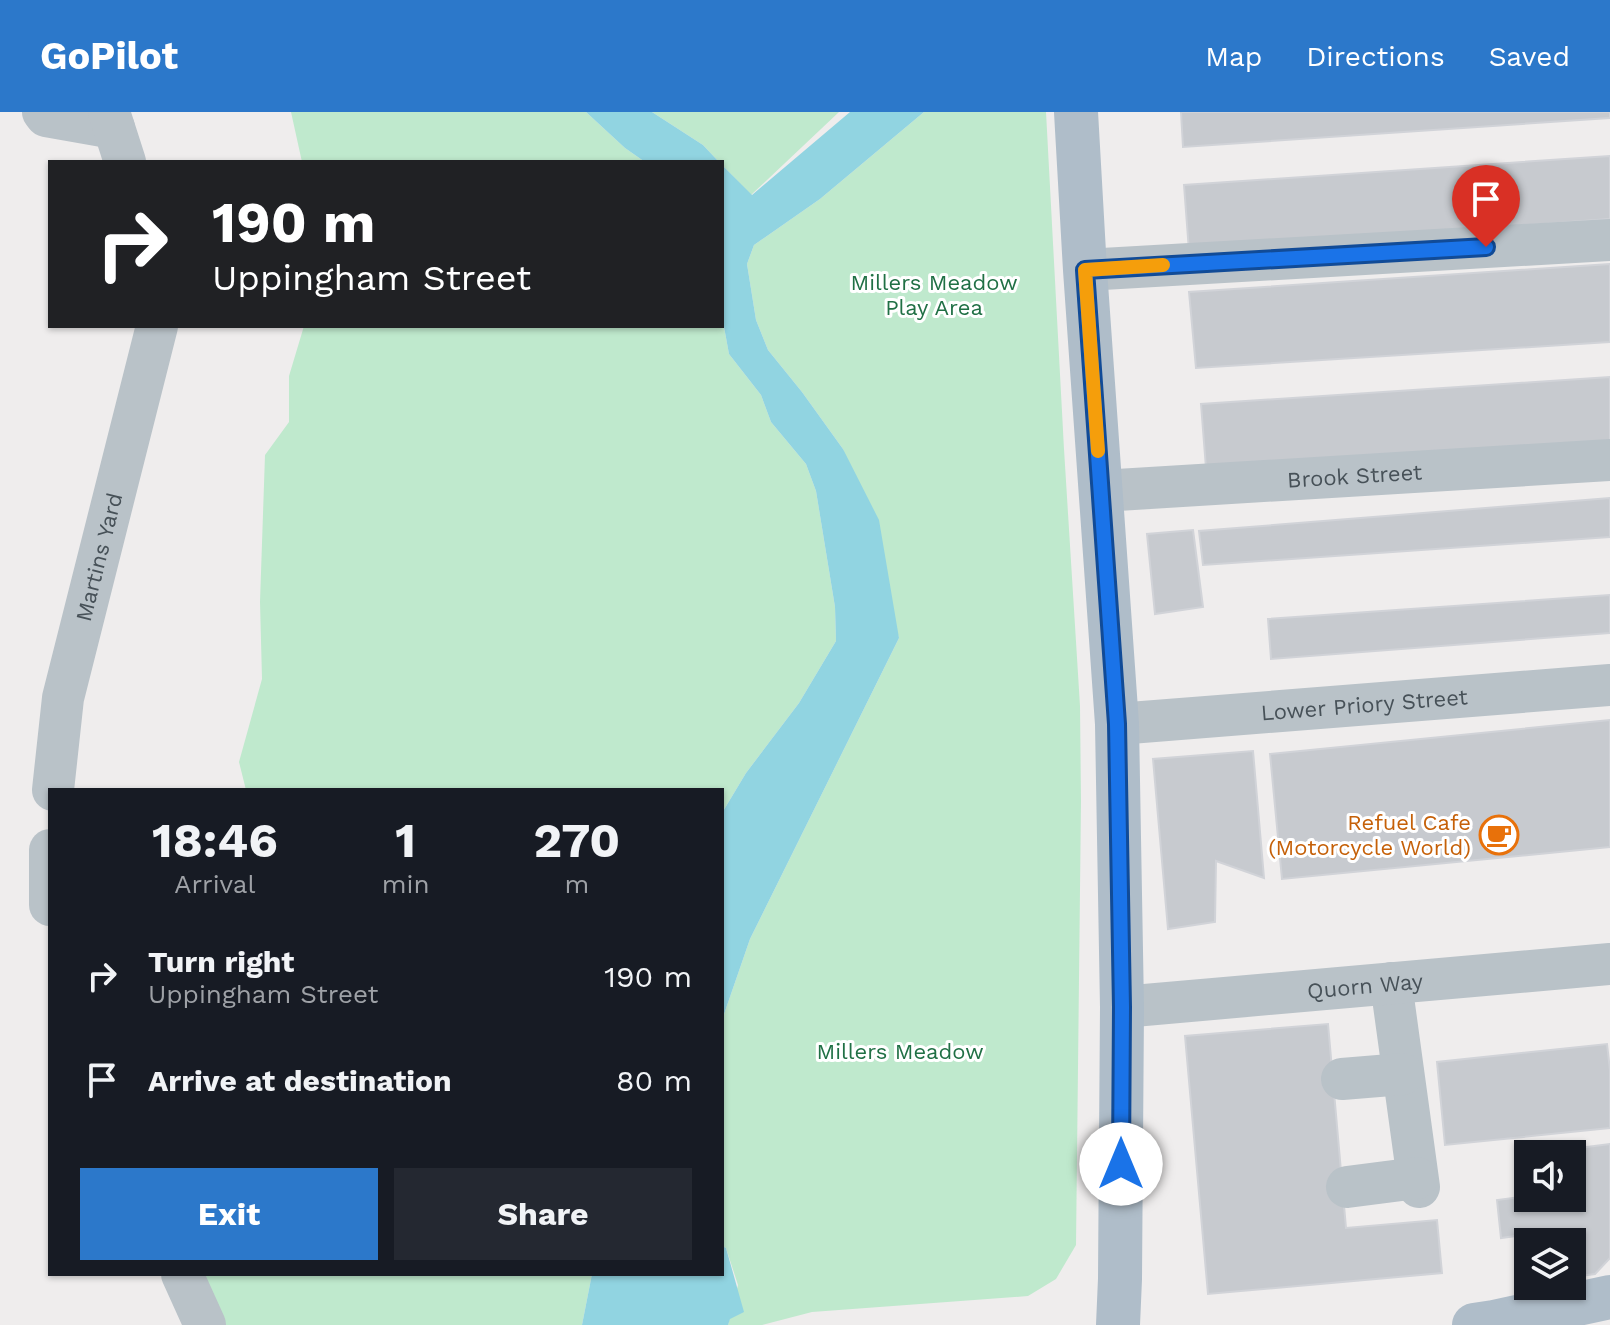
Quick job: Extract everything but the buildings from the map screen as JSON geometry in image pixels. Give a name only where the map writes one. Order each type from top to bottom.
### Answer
[{"type":"main road","points":[[1076,112],[1117,724],[1122,1007],[1118,1325]]},
{"type":"main road","points":[[1474,1325],[1610,1297]]},
{"type":"street","points":[[43,112],[46,116],[116,134]]},
{"type":"street","points":[[1085,270],[1610,240]]},
{"type":"street","name":"Martins Yard","points":[[53,788],[63,698],[156,328]]},
{"type":"street","name":"Brook Street","points":[[1101,491],[1610,460]]},
{"type":"street","name":"Lower Priory Street","points":[[1117,724],[1610,685]]},
{"type":"street","name":"Quorn Way","points":[[1122,1007],[1610,964]]},
{"type":"street","points":[[1347,1187],[1418,1182],[1391,983]]},
{"type":"street","points":[[1342,1079],[1403,1074]]},
{"type":"street","points":[[183,1276],[205,1325]]},
{"type":"green space","points":[[291,112],[586,112],[642,160],[302,160]]},
{"type":"green space","points":[[652,112],[839,112],[751,195],[724,167],[724,160],[717,160],[703,145]]},
{"type":"green space","name":"Millers Meadow","points":[[924,112],[1046,112],[1080,706],[1076,1245],[1056,1279],[1028,1296],[812,1312],[762,1325],[728,1325],[738,1285],[724,1247],[724,1014],[750,939],[899,638],[843,449],[768,350],[756,320],[747,264],[754,245],[820,199]]},
{"type":"green space","points":[[724,327],[729,354],[761,395],[771,422],[806,464],[816,491],[835,607],[836,641],[799,703],[746,773],[724,810],[724,788],[246,788],[239,762],[262,679],[260,602],[265,455],[289,422],[289,376],[303,328]]},
{"type":"green space","points":[[195,1276],[592,1276],[582,1325],[216,1325]]},
{"type":"water","points":[[586,112],[652,112],[703,145],[717,160],[642,160]]},
{"type":"water","points":[[850,112],[924,112],[820,199],[754,245],[747,264],[756,320],[768,350],[843,449],[879,520],[899,638],[750,939],[724,1014],[724,810],[746,773],[799,703],[836,641],[835,607],[816,491],[806,464],[771,422],[761,395],[729,354],[724,327],[724,167],[752,195]]},
{"type":"water","points":[[726,1248],[744,1312],[730,1319],[728,1325],[582,1325],[592,1276],[724,1276]]},
{"type":"slow traffic","points":[[1098,451],[1085,270],[1163,265]]},
{"type":"place","name":"Refuel Cafe (Motorcycle World)","points":[[1499,835]]},
{"type":"route","points":[[1121,1164],[1122,1007],[1117,724],[1085,270],[1486,247]]},
{"type":"park label","name":"Millers Meadow Play Area","points":[[934,294]]}]
